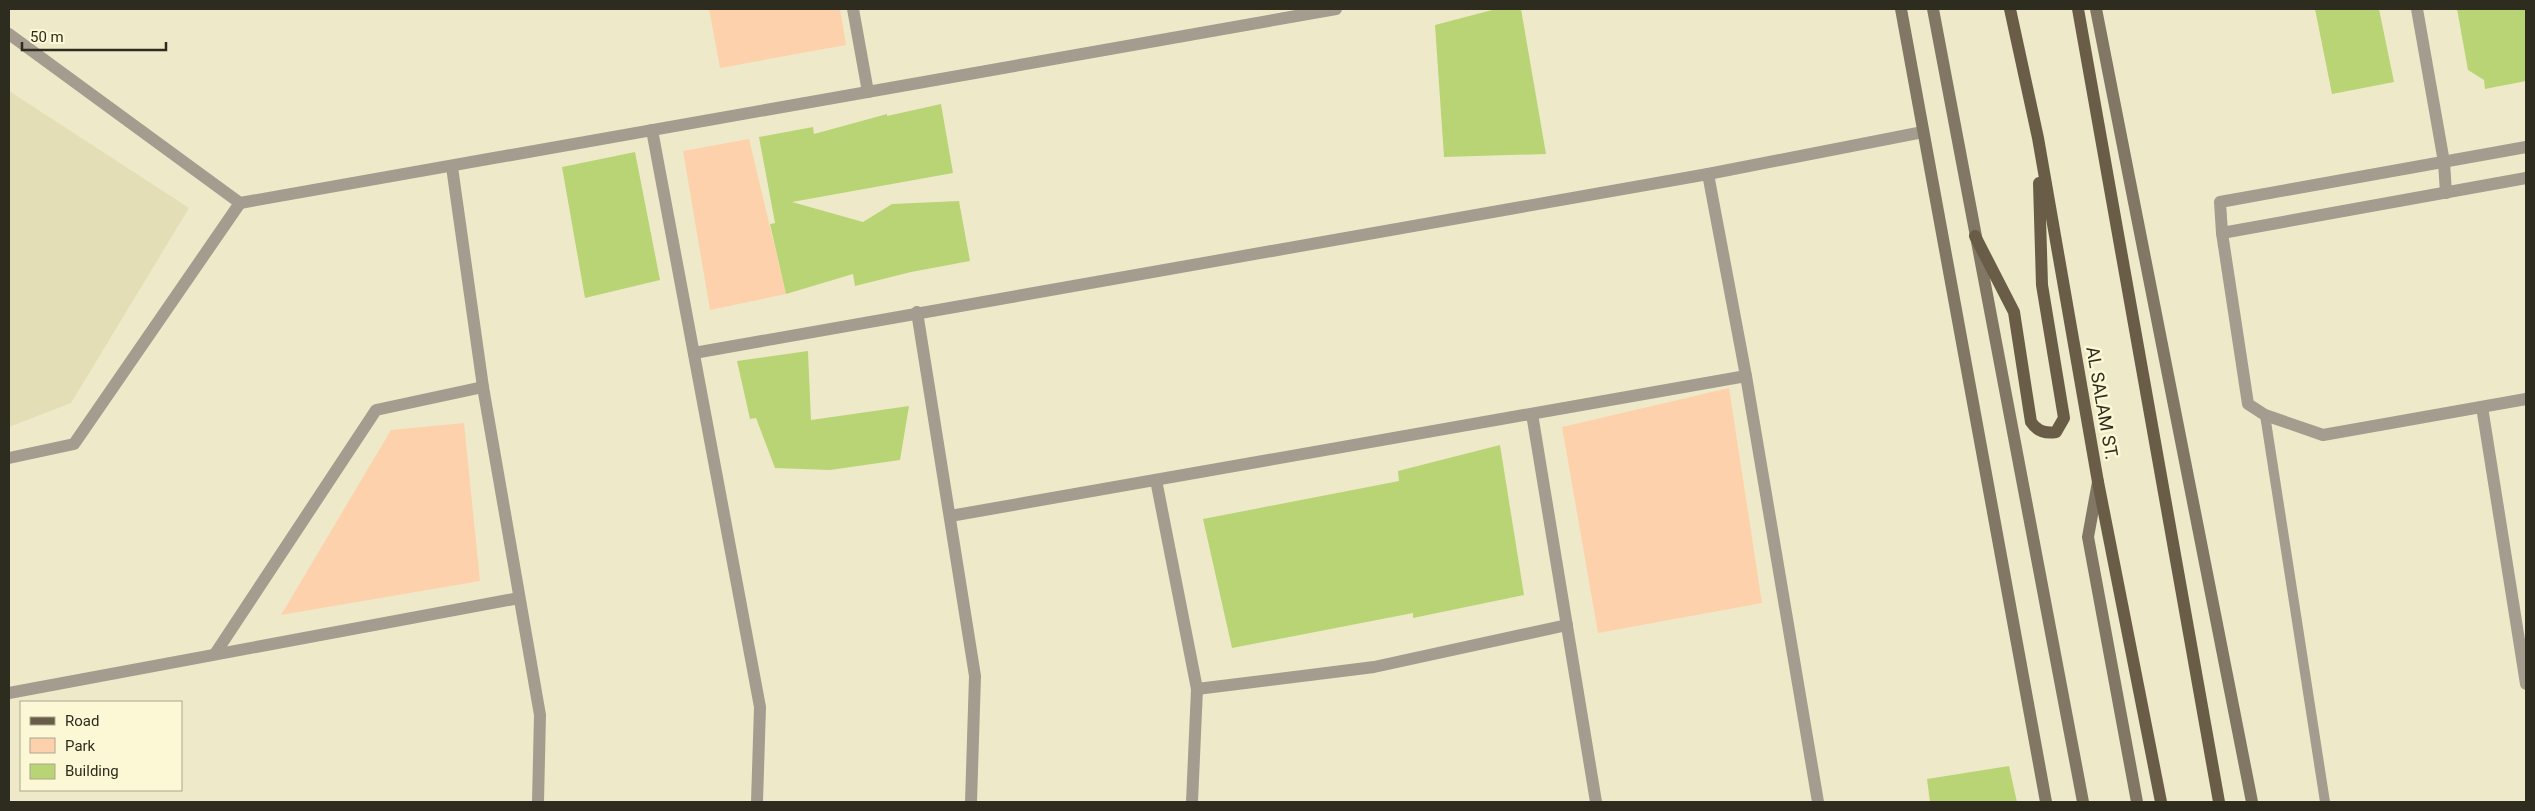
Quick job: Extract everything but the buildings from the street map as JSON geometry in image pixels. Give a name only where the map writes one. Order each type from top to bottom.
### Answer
[{"type":"main road","points":[[1901,9],[2046,802]]},
{"type":"main road","points":[[1933,9],[2083,802]]},
{"type":"main road","name":"AL SALAM ST.","points":[[2010,9],[2038,138],[2098,482],[2161,802]]},
{"type":"main road","points":[[2078,9],[2219,802]]},
{"type":"main road","points":[[2096,9],[2252,802]]},
{"type":"main road","points":[[1975,236],[2014,312],[2031,422],[2036,429],[2048,433],[2056,432],[2064,418],[2042,285],[2038,138]]},
{"type":"main road","points":[[2098,482],[2088,538],[2137,802]]},
{"type":"street","points":[[853,9],[868,92]]},
{"type":"street","points":[[9,458],[74,444],[240,203],[452,167],[1336,9]]},
{"type":"street","points":[[2417,9],[2444,162],[2446,193]]},
{"type":"street","points":[[9,34],[240,203]]},
{"type":"street","points":[[652,130],[760,707],[757,802]]},
{"type":"street","points":[[694,353],[917,312],[1708,174],[1923,132]]},
{"type":"street","points":[[2526,147],[2220,202],[2222,232],[2248,404],[2265,415],[2323,436],[2526,399]]},
{"type":"street","points":[[452,167],[483,387],[540,715],[538,802]]},
{"type":"street","points":[[1708,174],[1746,376],[1818,802]]},
{"type":"street","points":[[2222,232],[2526,178]]},
{"type":"street","points":[[917,312],[976,676],[971,802]]},
{"type":"street","points":[[950,516],[1746,376]]},
{"type":"street","points":[[215,654],[376,410],[483,387]]},
{"type":"street","points":[[2482,407],[2526,684]]},
{"type":"street","points":[[1532,414],[1596,802]]},
{"type":"street","points":[[1156,480],[1197,690],[1192,802]]},
{"type":"street","points":[[9,693],[519,598]]},
{"type":"street","points":[[1197,690],[1374,667],[1567,626]]},
{"type":"lane","points":[[2265,415],[2325,802]]},
{"type":"shaded area","points":[[9,91],[189,208],[71,403],[9,427]]},
{"type":"green space","points":[[709,9],[840,9],[846,45],[720,68]]},
{"type":"green space","points":[[749,139],[786,294],[710,310],[683,151]]},
{"type":"green space","points":[[1729,388],[1762,603],[1598,633],[1562,427]]},
{"type":"green space","points":[[464,423],[480,581],[281,615],[391,430]]}]
